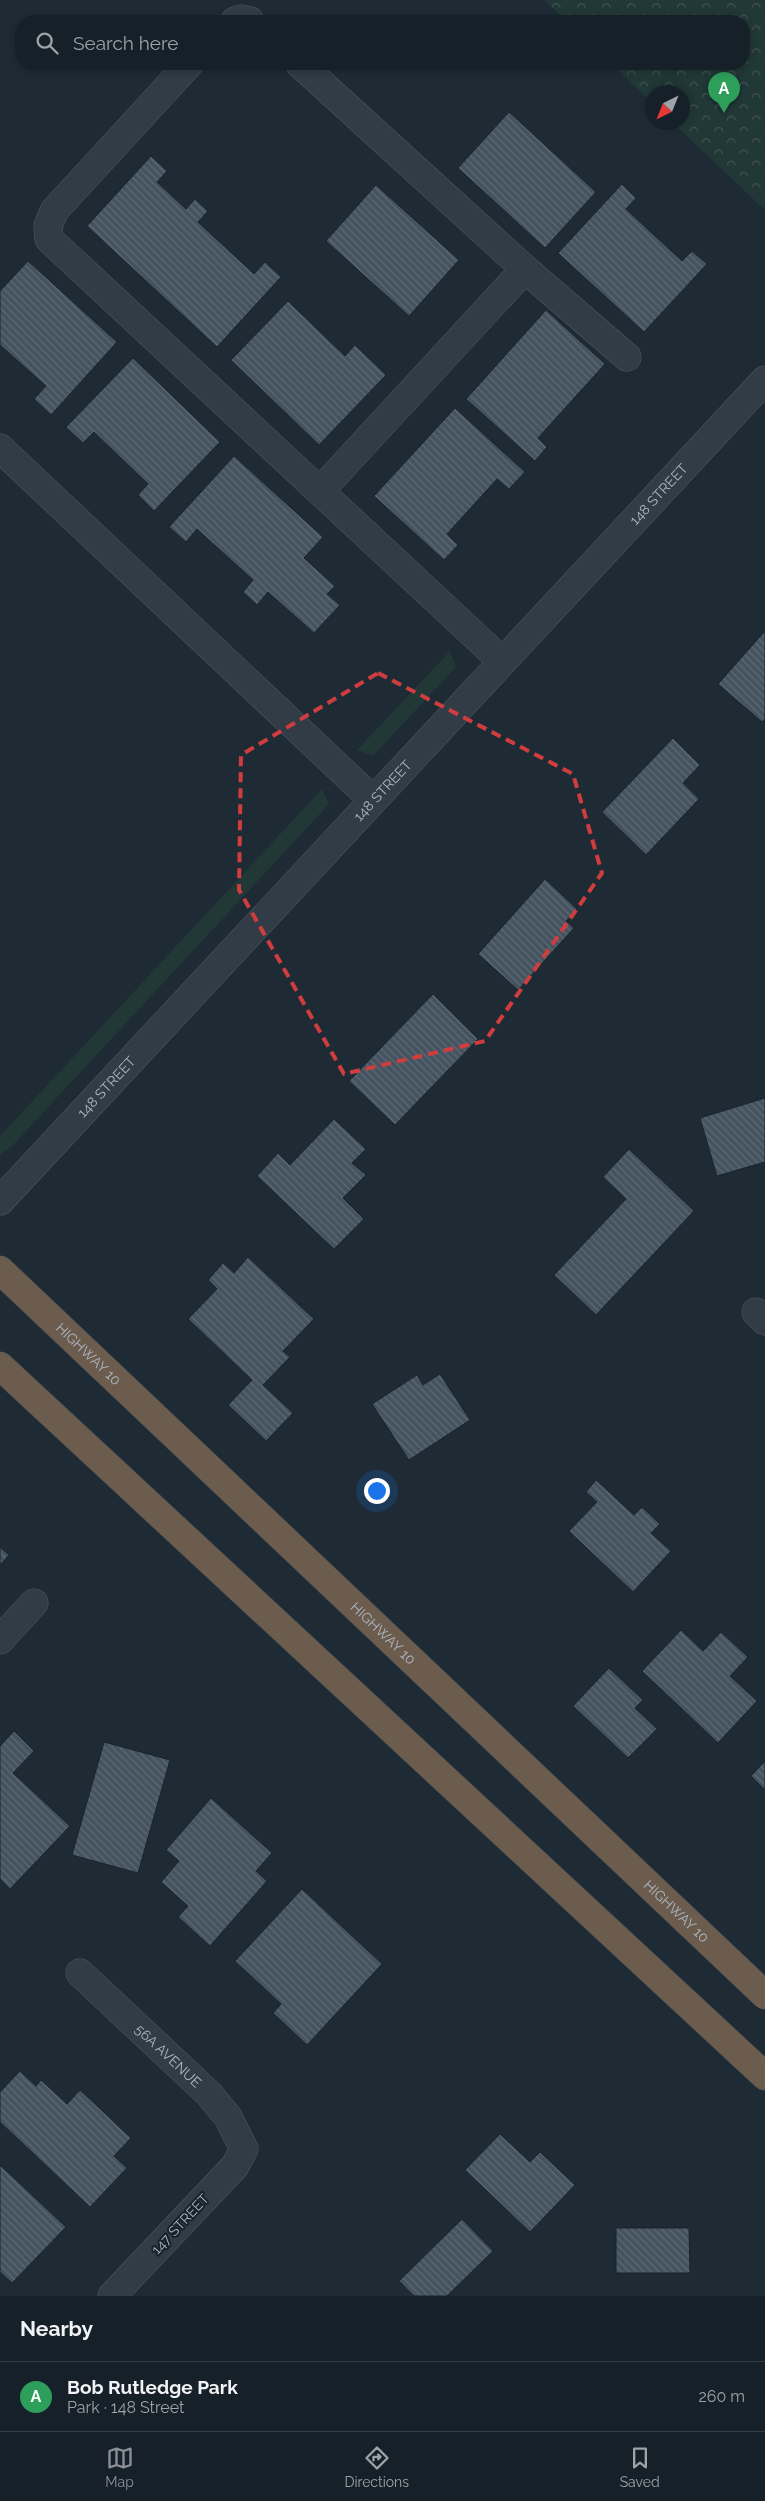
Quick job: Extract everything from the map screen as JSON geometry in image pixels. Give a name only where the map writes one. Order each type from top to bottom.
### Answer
[{"type":"highway","name":"HIGHWAY 10","points":[[0,1270],[765,1995]]},
{"type":"highway","points":[[0,1366],[765,2076]]},
{"type":"street","points":[[183,70],[54,211],[48,226],[50,239],[502,661]]},
{"type":"street","points":[[307,70],[525,269],[627,357]]},
{"type":"street","points":[[320,491],[525,269]]},
{"type":"street","name":"148 STREET","points":[[0,1201],[765,380]]},
{"type":"street","points":[[0,448],[373,800]]},
{"type":"street","points":[[0,1640],[34,1603]]},
{"type":"street","name":"56A AVENUE","points":[[80,1972],[209,2094],[228,2117],[244,2149]]},
{"type":"street","name":"147 STREET","points":[[112,2296],[235,2166],[244,2149]]},
{"type":"highlighted area","points":[[378,673],[573,774],[602,873],[485,1041],[344,1074],[239,890],[241,755]]},
{"type":"green space","points":[[544,0],[765,0],[765,210],[680,130],[690,130],[690,85],[645,85],[645,96],[617,70],[750,70],[750,15],[560,15]]},
{"type":"green space","points":[[450,651],[456,667],[373,756],[357,750]]},
{"type":"green space","points":[[322,789],[329,804],[14,1144],[0,1155],[0,1136]]},
{"type":"building","points":[[509,112],[596,192],[545,248],[458,168]]},
{"type":"building","points":[[151,156],[167,171],[157,182],[186,209],[195,199],[208,211],[198,222],[254,274],[265,262],[281,277],[217,347],[87,226]]},
{"type":"building","points":[[622,184],[636,198],[626,209],[682,261],[692,251],[707,264],[644,332],[558,253]]},
{"type":"building","points":[[376,185],[459,260],[409,316],[326,241]]},
{"type":"building","points":[[28,261],[117,342],[51,415],[34,399],[46,386],[0,345],[0,291]]},
{"type":"building","points":[[288,301],[345,356],[355,345],[386,375],[319,445],[231,360]]},
{"type":"building","points":[[546,310],[605,364],[538,438],[547,447],[535,461],[466,399]]},
{"type":"building","points":[[133,358],[220,442],[154,511],[138,495],[148,484],[94,432],[83,443],[66,427]]},
{"type":"building","points":[[455,408],[525,472],[509,489],[497,479],[447,534],[458,545],[444,560],[374,496]]},
{"type":"building","points":[[234,456],[323,537],[304,558],[335,586],[327,594],[340,605],[314,633],[268,592],[257,605],[243,592],[253,580],[197,529],[186,542],[169,527]]},
{"type":"building","points":[[765,631],[765,719],[762,722],[718,684]]},
{"type":"building","points":[[673,738],[700,765],[683,783],[699,799],[646,855],[602,812]]},
{"type":"building","points":[[545,879],[577,909],[566,921],[574,928],[518,990],[478,954]]},
{"type":"building","points":[[433,994],[478,1039],[395,1125],[349,1081]]},
{"type":"building","points":[[765,1098],[765,1162],[717,1176],[700,1118]]},
{"type":"building","points":[[334,1119],[366,1149],[352,1163],[366,1175],[343,1198],[364,1219],[334,1249],[257,1176],[278,1153],[290,1165]]},
{"type":"building","points":[[629,1149],[694,1211],[596,1315],[554,1275],[626,1199],[603,1177]]},
{"type":"building","points":[[248,1257],[314,1319],[283,1351],[290,1357],[263,1385],[293,1413],[266,1441],[228,1405],[252,1380],[188,1319],[217,1289],[208,1280],[223,1263],[234,1273]]},
{"type":"building","points":[[440,1374],[470,1420],[409,1460],[372,1404],[417,1375],[423,1385]]},
{"type":"building","points":[[596,1480],[634,1515],[642,1507],[660,1524],[651,1533],[671,1551],[633,1592],[569,1531],[597,1502],[586,1492]]},
{"type":"building","points":[[0,1547],[9,1555],[0,1565]]},
{"type":"building","points":[[681,1630],[703,1651],[721,1632],[748,1657],[730,1676],[757,1701],[718,1743],[642,1671]]},
{"type":"building","points":[[609,1668],[643,1700],[635,1708],[657,1729],[628,1758],[573,1706]]},
{"type":"building","points":[[14,1731],[34,1751],[13,1773],[70,1826],[10,1889],[0,1879],[0,1746]]},
{"type":"building","points":[[104,1742],[170,1760],[138,1873],[72,1855]]},
{"type":"building","points":[[765,1761],[765,1790],[751,1776]]},
{"type":"building","points":[[211,1798],[272,1853],[256,1871],[267,1881],[210,1946],[178,1917],[188,1906],[161,1882],[179,1861],[166,1850]]},
{"type":"building","points":[[302,1889],[382,1964],[307,2045],[273,2013],[281,2004],[235,1961]]},
{"type":"building","points":[[20,2071],[36,2086],[41,2080],[67,2104],[80,2090],[131,2138],[114,2156],[127,2168],[90,2207],[0,2122],[0,2092]]},
{"type":"building","points":[[500,2134],[530,2162],[540,2152],[575,2185],[530,2232],[465,2170]]},
{"type":"building","points":[[0,2165],[66,2227],[12,2283],[0,2272]]},
{"type":"building","points":[[462,2219],[493,2251],[447,2296],[414,2296],[399,2281]]},
{"type":"building","points":[[616,2228],[689,2228],[690,2273],[616,2273]]},
{"type":"place","name":"Bob Rutledge Park","points":[[724,113]]}]
